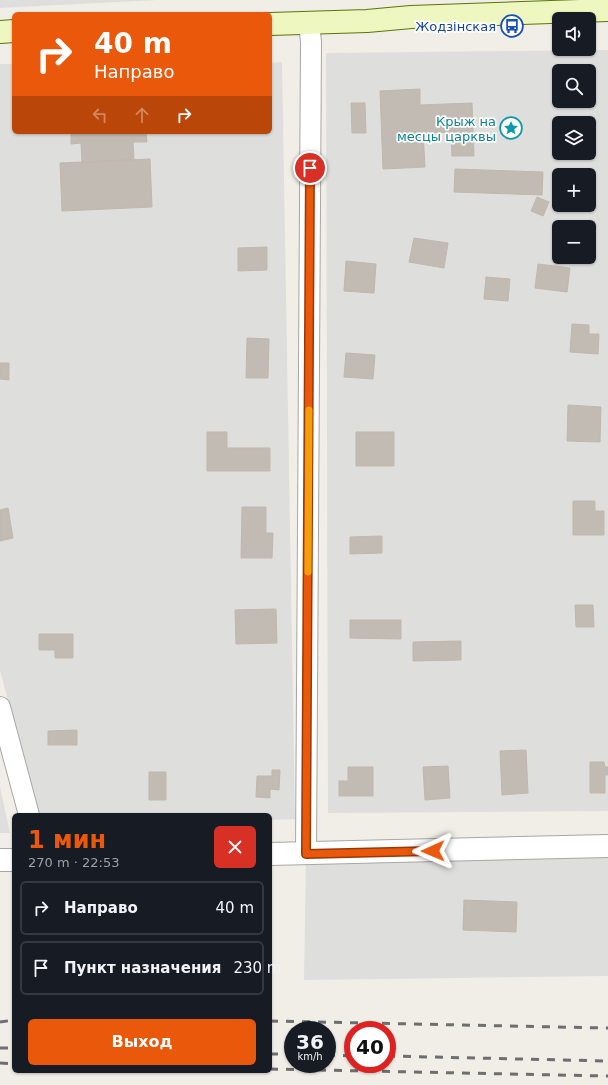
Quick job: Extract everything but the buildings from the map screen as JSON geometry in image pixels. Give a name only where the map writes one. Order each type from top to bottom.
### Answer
[{"type":"main road","points":[[272,24],[367,21],[411,9],[608,10]]},
{"type":"main road","points":[[0,32],[12,32]]},
{"type":"street","points":[[306,854],[310,23]]},
{"type":"street","points":[[0,707],[28,813]]},
{"type":"street","points":[[272,854],[608,846]]},
{"type":"street","points":[[0,860],[12,860]]},
{"type":"shaded area","points":[[0,0],[158,0],[0,8]]},
{"type":"shaded area","points":[[596,50],[608,50],[608,811],[328,813],[326,53],[552,51],[552,56],[596,56]]},
{"type":"shaded area","points":[[282,62],[295,819],[272,820],[272,813],[37,813],[0,670],[0,64],[12,64],[12,134],[272,134],[272,63]]},
{"type":"shaded area","points":[[0,787],[10,833],[0,833]]},
{"type":"shaded area","points":[[608,846],[608,976],[304,980],[306,854]]},
{"type":"railway","points":[[0,1022],[12,1020]]},
{"type":"railway","points":[[272,1021],[608,1028]]},
{"type":"railway","points":[[0,1048],[12,1048]]},
{"type":"railway","points":[[272,1054],[284,1054]]},
{"type":"railway","points":[[336,1055],[344,1056]]},
{"type":"railway","points":[[396,1056],[608,1061]]},
{"type":"railway","points":[[0,1063],[12,1064]]},
{"type":"railway","points":[[272,1069],[608,1076]]},
{"type":"slow traffic","points":[[308,572],[309,410]]},
{"type":"place","name":"Жодзінская","points":[[512,26]]},
{"type":"place","name":"Крыж на месцы царквы","points":[[511,128]]},
{"type":"route","points":[[310,168],[306,854],[433,851]]}]
